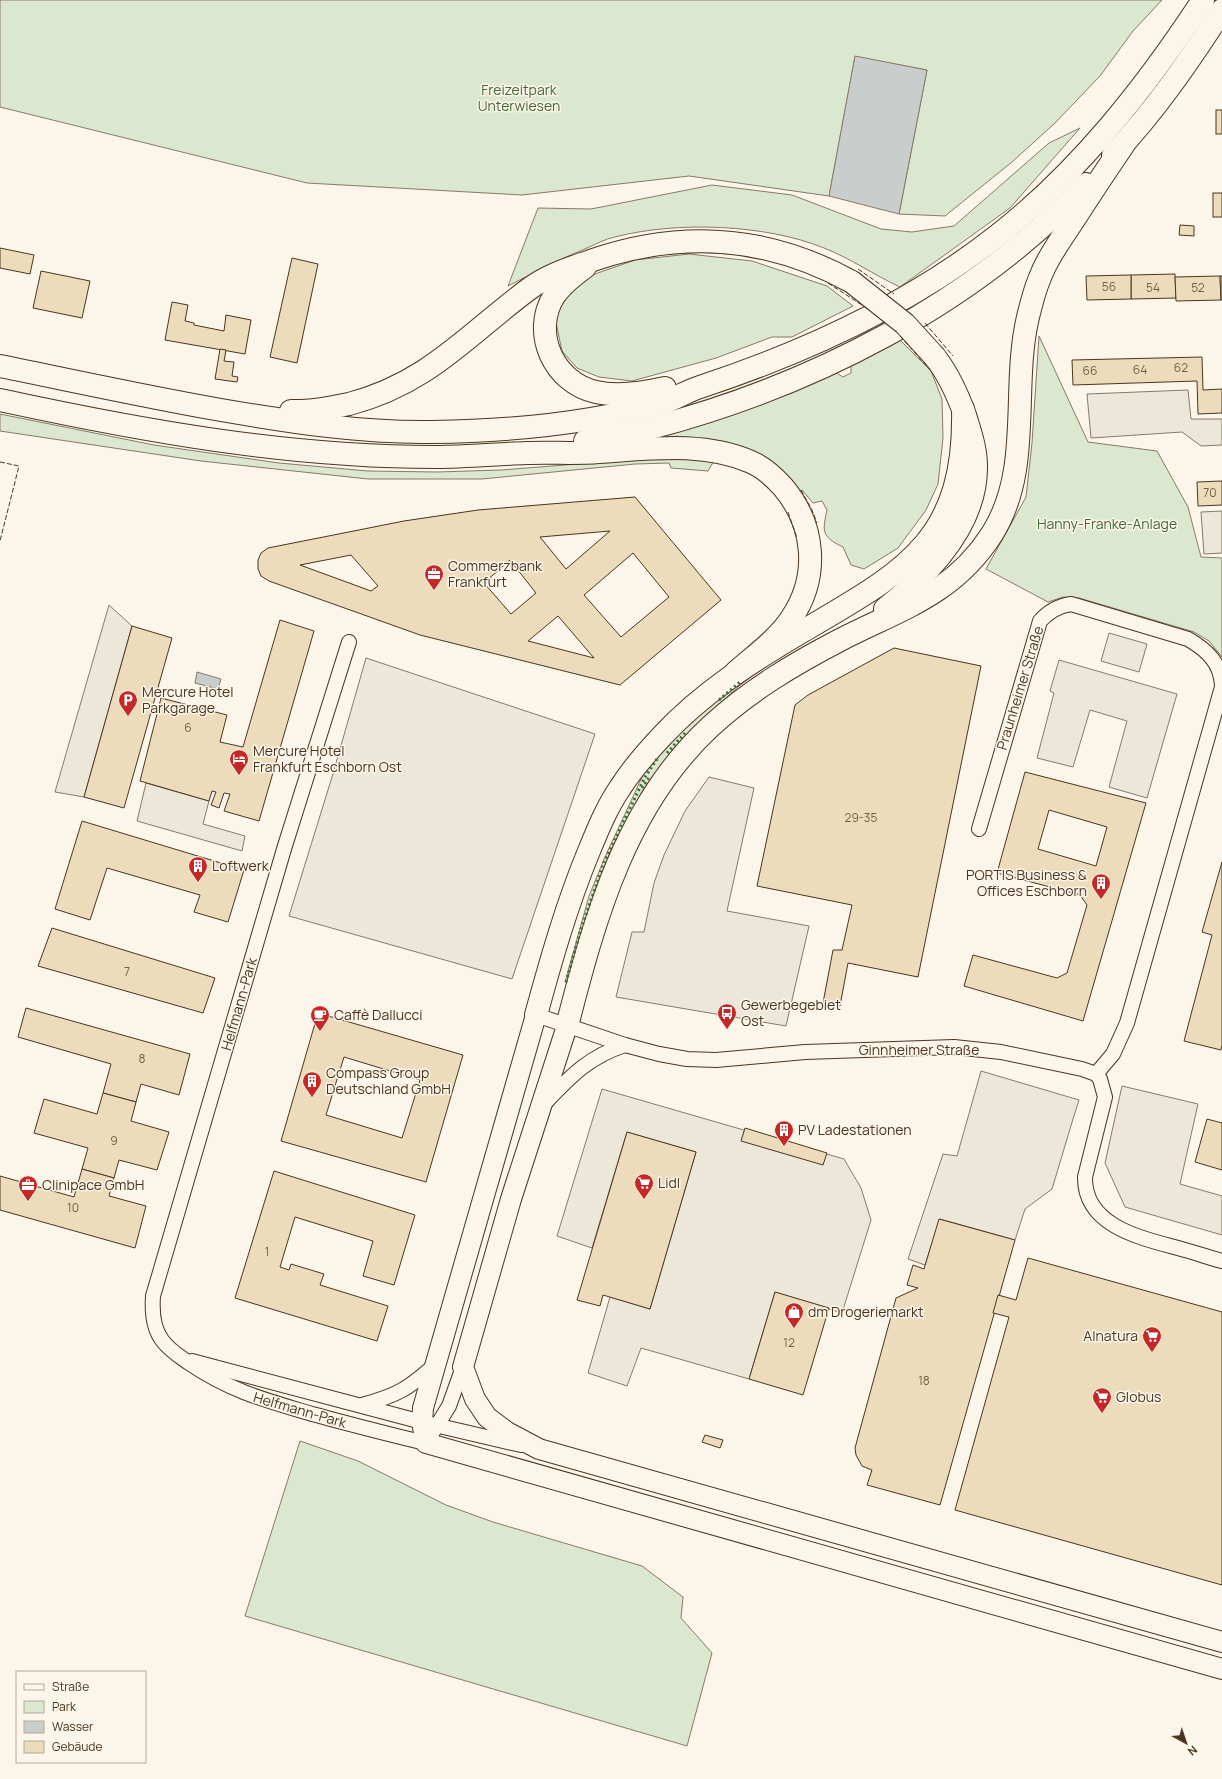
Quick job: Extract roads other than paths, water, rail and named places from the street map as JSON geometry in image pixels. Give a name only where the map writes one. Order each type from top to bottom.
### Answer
[{"type":"highway","points":[[0,366],[188,404],[290,422],[358,429],[430,432],[513,428],[573,421],[666,402],[694,389],[779,359],[871,317],[916,292],[997,236],[1066,174],[1106,132],[1134,99],[1175,43],[1203,0]]},
{"type":"highway","points":[[527,453],[649,429],[742,400],[793,381],[882,337],[928,311],[1008,255],[1047,222],[1124,144],[1188,62],[1222,10]]},
{"type":"highway","points":[[843,638],[904,611],[948,583],[967,566],[994,531],[1011,492],[1018,445],[1022,356],[1027,319],[1039,280],[1054,250],[1124,144]]},
{"type":"highway","points":[[188,404],[295,411],[316,410],[358,401],[382,393],[406,382],[444,359],[530,288],[556,272],[616,252],[645,245],[675,241],[714,241],[746,244],[779,251],[809,260],[852,282],[905,324],[935,356],[947,372],[957,391],[962,409],[963,431],[957,478],[934,547],[906,592],[885,609],[843,638],[777,676],[729,710],[694,743],[662,782],[632,831],[609,883],[592,935],[567,1026]]},
{"type":"highway","points":[[592,261],[562,286],[554,296],[548,309],[544,323],[545,335],[548,348],[555,363],[571,381],[595,392],[631,394],[668,388],[694,389]]},
{"type":"highway","points":[[0,400],[209,439],[305,451],[436,457],[597,452],[649,448],[717,452],[751,462],[776,479],[794,502],[805,522],[810,544],[809,573],[799,606],[791,620],[780,633],[736,672],[698,701],[678,720],[642,759],[617,794],[602,820],[580,875],[560,931],[536,1015]]},
{"type":"highway","points":[[736,672],[869,593],[934,547]]},
{"type":"main road","points":[[536,1015],[423,1408],[429,1424],[426,1443],[1222,1669]]},
{"type":"main road","points":[[567,1026],[511,1199],[464,1367],[475,1399],[487,1417],[506,1432],[539,1449],[1222,1642]]},
{"type":"street","name":"Praunheimer Straße","points":[[979,829],[1015,701],[1040,621],[1047,613],[1064,605],[1071,604],[1188,639],[1200,646],[1218,666],[1221,674],[1222,686],[1127,1023],[1113,1054],[1096,1074]]},
{"type":"street","name":"Helfmann-Park","points":[[349,642],[284,849],[153,1296],[152,1308],[160,1338],[170,1349],[223,1384],[247,1395],[372,1431],[426,1443]]},
{"type":"street","name":"Ginnheimer Straße","points":[[536,1015],[625,1045],[658,1054],[687,1058],[716,1060],[805,1052],[954,1047],[1001,1052],[1082,1069],[1096,1074]]},
{"type":"street","points":[[541,1107],[569,1078],[593,1058],[605,1051],[625,1045]]},
{"type":"street","points":[[1096,1074],[1100,1080],[1105,1097],[1085,1177],[1084,1186],[1092,1205],[1102,1216],[1117,1228],[1137,1238],[1222,1261]]},
{"type":"street","name":"Helfmann-Park","points":[[182,1358],[429,1424],[539,1449]]},
{"type":"street","points":[[362,1405],[390,1397],[405,1390],[436,1364]]},
{"type":"street","points":[[429,1424],[449,1406],[464,1367]]},
{"type":"water","points":[[855,56],[927,70],[899,214],[829,196]]},
{"type":"water","points":[[197,672],[221,679],[218,689],[195,683]]},
{"type":"place","name":"Commerzbank Frankfurt","points":[[434,591]]},
{"type":"place","name":"Mercure Hotel Parkgarage","points":[[128,717]]},
{"type":"place","name":"Mercure Hotel Frankfurt Eschborn Ost","points":[[239,776]]},
{"type":"place","name":"Loftwerk","points":[[198,883]]},
{"type":"place","name":"PORTIS Business & Offices Eschborn","points":[[1101,900]]},
{"type":"place","name":"Gewerbegebiet Ost","points":[[727,1030]]},
{"type":"place","name":"Caffè Dallucci","points":[[320,1032]]},
{"type":"place","name":"Compass Group Deutschland GmbH","points":[[312,1098]]},
{"type":"place","name":"PV Ladestationen","points":[[784,1147]]},
{"type":"place","name":"Lidl","points":[[644,1200]]},
{"type":"place","name":"Clinipace GmbH","points":[[28,1202]]},
{"type":"place","name":"dm Drogeriemarkt","points":[[794,1329]]},
{"type":"place","name":"Alnatura","points":[[1152,1353]]},
{"type":"place","name":"Globus","points":[[1102,1414]]},
{"type":"park label","name":"Freizeitpark Unterwiesen","points":[[519,98]]},
{"type":"park label","name":"Hanny-Franke-Anlage","points":[[1107,524]]}]
